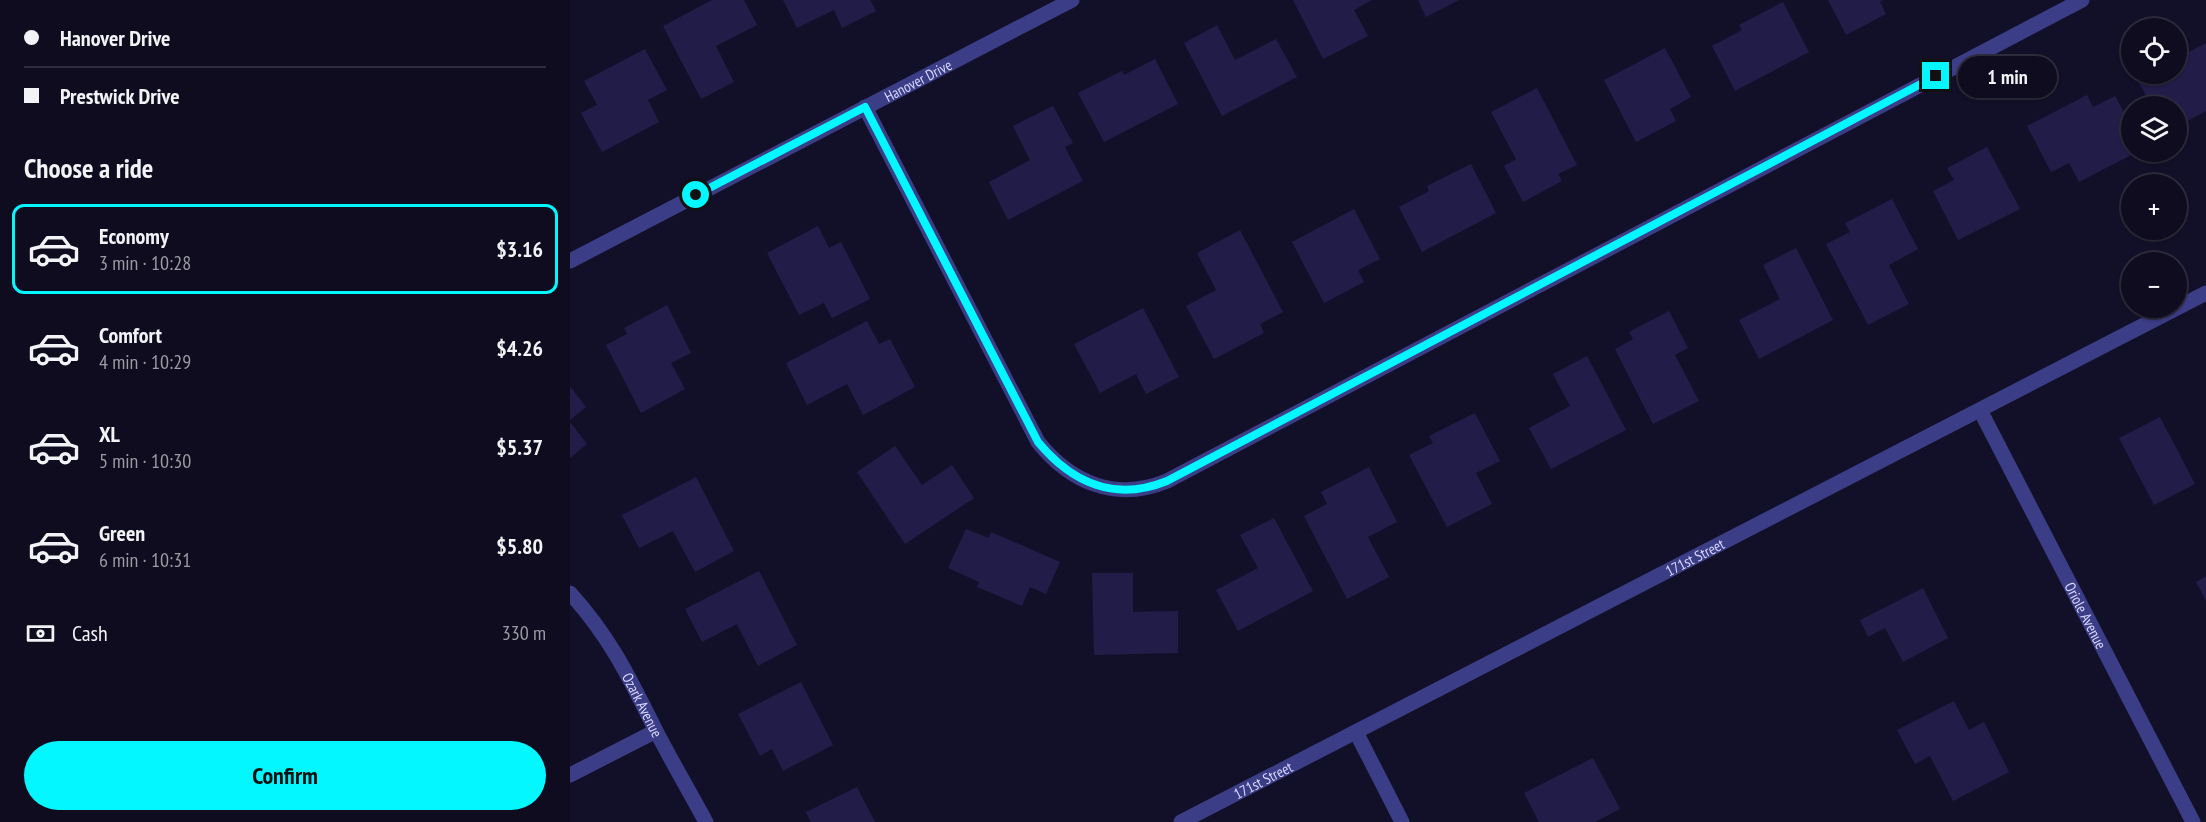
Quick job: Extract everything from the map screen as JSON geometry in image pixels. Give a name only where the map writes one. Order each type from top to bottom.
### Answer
[{"type":"street","name":"Hanover Drive","points":[[570,261],[1072,0]]},
{"type":"street","points":[[865,107],[1038,442],[1049,456],[1072,475],[1093,484],[1124,490],[1147,489],[1167,481],[2082,0]]},
{"type":"street","name":"171st Street","points":[[1181,822],[2206,293]]},
{"type":"street","name":"Oriole Avenue","points":[[1980,410],[2193,822]]},
{"type":"street","name":"Ozark Avenue","points":[[570,593],[597,624],[620,659],[706,822]]},
{"type":"street","points":[[570,775],[656,731]]},
{"type":"street","points":[[1356,732],[1402,822]]},
{"type":"building","points":[[712,0],[744,0],[757,25],[716,46],[734,82],[701,99],[663,26]]},
{"type":"building","points":[[783,0],[870,0],[876,11],[842,28],[834,10],[797,28]]},
{"type":"building","points":[[1293,0],[1372,0],[1354,10],[1368,36],[1323,59]]},
{"type":"building","points":[[1418,0],[1459,0],[1426,17]]},
{"type":"building","points":[[1828,0],[1883,0],[1880,2],[1886,14],[1846,35]]},
{"type":"building","points":[[1783,2],[1809,52],[1735,91],[1712,46],[1742,30],[1739,25]]},
{"type":"building","points":[[1217,25],[1235,60],[1276,39],[1297,77],[1222,116],[1184,43]]},
{"type":"building","points":[[2206,43],[2206,111],[2187,121],[2187,96],[2146,96],[2140,84],[2187,84],[2187,53]]},
{"type":"building","points":[[1665,48],[1691,97],[1670,109],[1676,121],[1636,142],[1604,80]]},
{"type":"building","points":[[645,49],[667,90],[648,100],[659,122],[602,152],[581,113],[597,105],[584,81]]},
{"type":"building","points":[[1155,59],[1178,104],[1104,142],[1078,93],[1122,71],[1124,75]]},
{"type":"building","points":[[1537,88],[1577,165],[1558,174],[1562,181],[1523,202],[1504,166],[1516,159],[1491,112]]},
{"type":"building","points":[[2087,95],[2093,107],[2115,96],[2121,107],[2121,160],[2079,182],[2069,163],[2051,172],[2027,126]]},
{"type":"building","points":[[1053,106],[1073,143],[1065,147],[1083,181],[1008,220],[989,182],[1030,160],[1013,126]]},
{"type":"building","points":[[1987,147],[2020,209],[1958,240],[1933,191],[1954,180],[1947,168]]},
{"type":"building","points":[[1471,164],[1496,213],[1422,252],[1399,207],[1429,191],[1427,186]]},
{"type":"building","points":[[1892,199],[1918,249],[1889,265],[1909,304],[1868,325],[1826,244],[1850,232],[1845,223]]},
{"type":"building","points":[[1354,209],[1380,259],[1358,270],[1364,282],[1324,303],[1292,242]]},
{"type":"building","points":[[818,226],[829,248],[841,242],[870,299],[832,318],[824,303],[799,315],[767,253]]},
{"type":"building","points":[[1240,230],[1283,312],[1260,324],[1264,333],[1214,359],[1186,306],[1216,290],[1197,253]]},
{"type":"building","points":[[1796,248],[1833,320],[1759,359],[1739,320],[1780,299],[1763,265]]},
{"type":"building","points":[[667,305],[691,353],[671,363],[685,389],[641,413],[606,345],[627,334],[624,328]]},
{"type":"building","points":[[1143,308],[1179,377],[1146,394],[1136,374],[1100,393],[1074,344]]},
{"type":"building","points":[[1669,311],[1688,348],[1675,355],[1699,401],[1653,424],[1615,349],[1633,339],[1629,332]]},
{"type":"building","points":[[867,321],[879,344],[890,339],[915,387],[863,415],[847,384],[807,405],[786,363]]},
{"type":"building","points":[[1587,356],[1626,430],[1551,469],[1529,428],[1570,406],[1553,374]]},
{"type":"building","points":[[570,386],[586,407],[570,420]]},
{"type":"building","points":[[1475,413],[1500,461],[1476,473],[1492,504],[1447,527],[1409,455],[1433,443],[1429,436]]},
{"type":"building","points":[[2160,417],[2195,484],[2154,505],[2119,438]]},
{"type":"building","points":[[570,422],[587,444],[570,458]]},
{"type":"building","points":[[895,446],[922,485],[952,465],[974,498],[905,544],[857,472]]},
{"type":"building","points":[[1369,467],[1397,522],[1368,537],[1389,577],[1347,599],[1304,516],[1327,504],[1321,492]]},
{"type":"building","points":[[696,477],[734,551],[695,572],[673,531],[639,548],[622,515]]},
{"type":"building","points":[[1274,518],[1313,591],[1238,631],[1216,590],[1258,568],[1240,535]]},
{"type":"building","points":[[966,529],[989,538],[991,532],[1060,562],[1046,594],[1030,587],[1022,606],[977,587],[979,582],[948,568]]},
{"type":"building","points":[[759,571],[797,645],[758,666],[737,624],[702,642],[685,609]]},
{"type":"building","points":[[1092,573],[1133,573],[1133,612],[1178,611],[1178,653],[1094,655]]},
{"type":"building","points":[[2206,576],[2206,601],[2196,582]]},
{"type":"building","points":[[1923,588],[1948,638],[1903,662],[1885,628],[1868,637],[1860,620]]},
{"type":"building","points":[[801,682],[833,745],[783,771],[772,749],[760,756],[738,714]]},
{"type":"building","points":[[1954,701],[1969,730],[1984,722],[2009,772],[1953,801],[1930,756],[1915,764],[1897,730]]},
{"type":"building","points":[[1593,758],[1620,809],[1595,822],[1539,822],[1524,793]]},
{"type":"building","points":[[857,787],[875,822],[811,822],[806,812]]},
{"type":"route","points":[[696,195],[865,107],[1038,442],[1049,456],[1072,475],[1107,488],[1147,489],[1167,481],[1936,76]]}]
